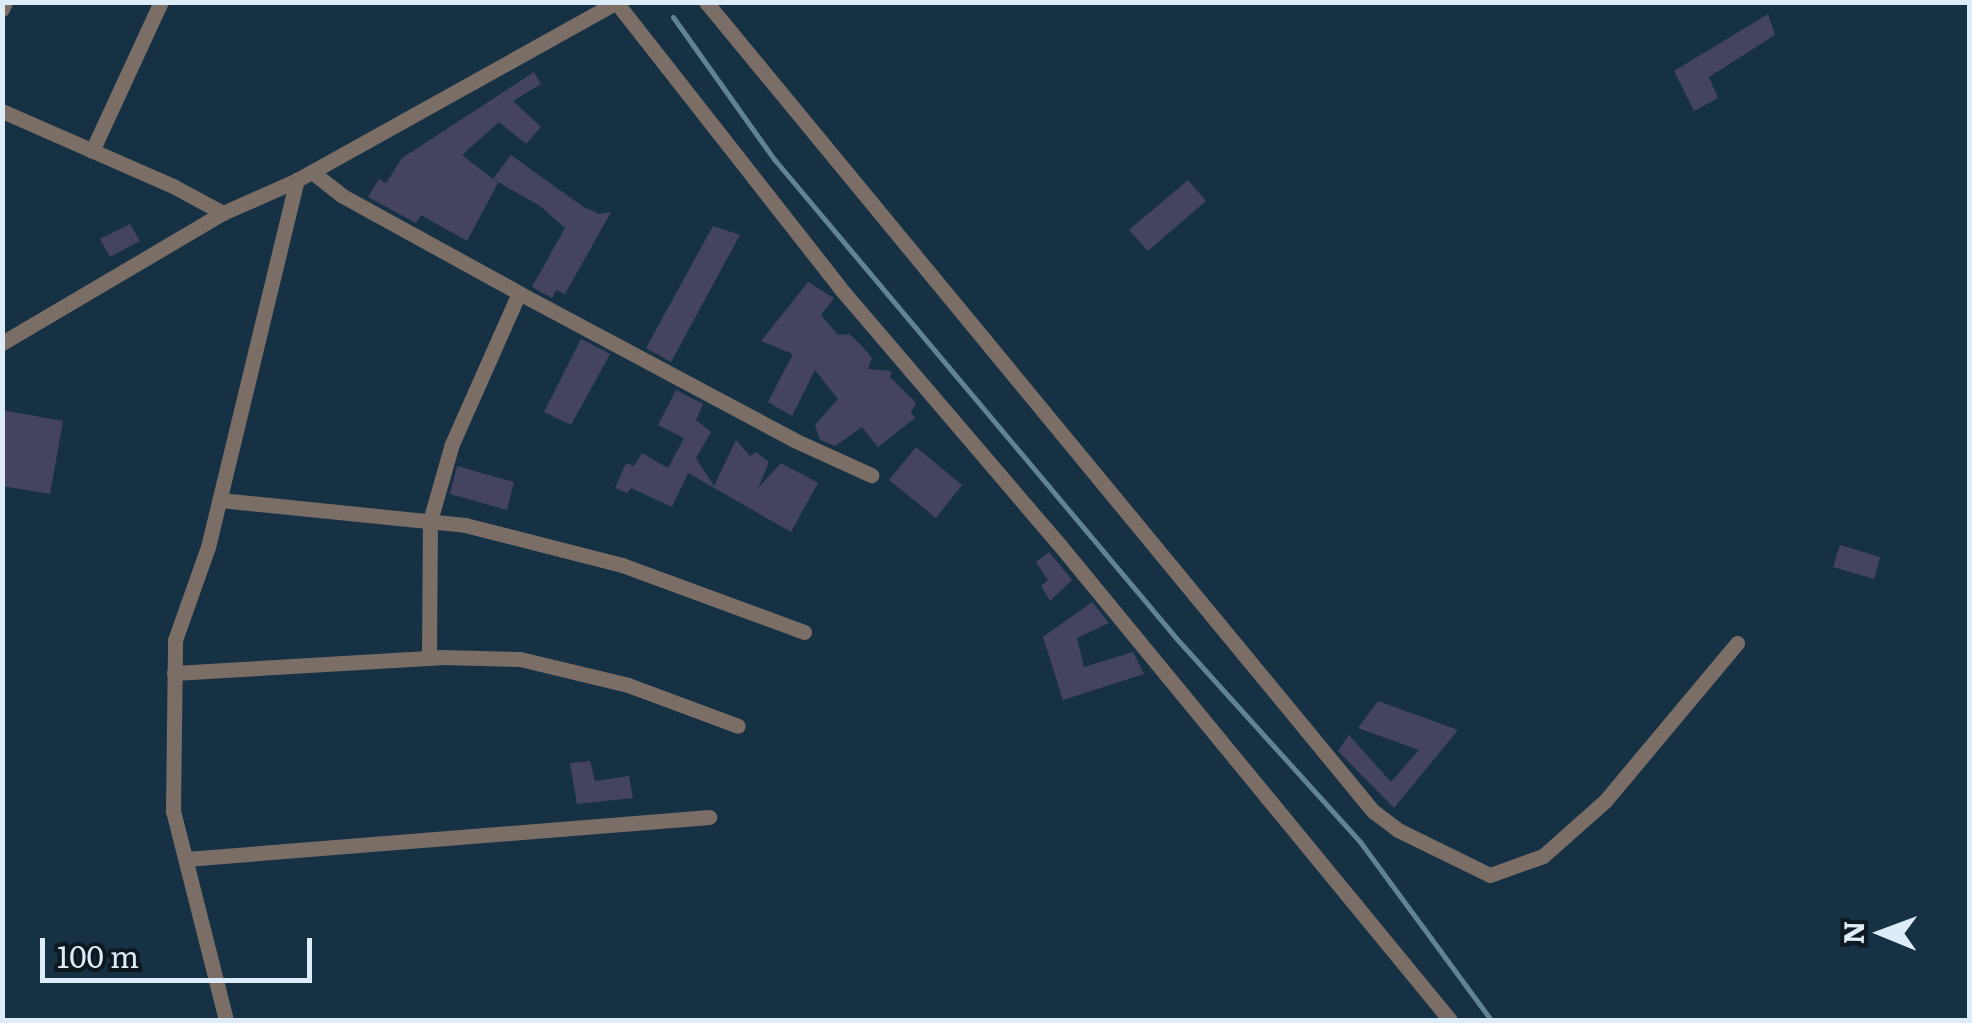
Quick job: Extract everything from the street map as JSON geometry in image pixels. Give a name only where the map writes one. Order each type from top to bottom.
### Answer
[{"type":"street","points":[[92,151],[162,2]]},
{"type":"street","points":[[706,2],[1373,811],[1398,830],[1490,875],[1543,856],[1605,801],[1737,643]]},
{"type":"street","points":[[2,343],[223,214],[305,176],[617,3],[644,44],[840,288],[1058,543],[1450,1020]]},
{"type":"street","points":[[2,112],[223,214]]},
{"type":"street","points":[[305,176],[794,440],[871,476]]},
{"type":"street","points":[[226,1020],[173,811],[176,640],[220,500],[305,176]]},
{"type":"street","points":[[429,658],[430,522],[452,444],[519,294]]},
{"type":"street","points":[[220,500],[465,525],[622,566],[804,632]]},
{"type":"street","points":[[174,673],[429,658],[520,660],[628,685],[738,726]]},
{"type":"street","points":[[186,859],[708,817]]},
{"type":"building","points":[[1768,14],[1775,35],[1709,77],[1718,98],[1694,111],[1674,71]]},
{"type":"building","points":[[534,72],[541,84],[513,101],[541,127],[526,144],[499,122],[462,155],[498,183],[467,241],[421,215],[416,223],[368,197],[379,179],[386,183],[402,158]]},
{"type":"building","points":[[511,155],[582,206],[599,214],[611,212],[565,294],[556,290],[552,298],[532,287],[565,228],[540,206],[493,179]]},
{"type":"building","points":[[1188,180],[1206,201],[1148,251],[1129,230]]},
{"type":"building","points":[[130,224],[140,241],[110,257],[100,239]]},
{"type":"building","points":[[713,226],[740,235],[671,362],[646,348]]},
{"type":"building","points":[[808,282],[834,298],[821,315],[838,335],[849,334],[860,344],[872,358],[868,369],[892,371],[890,377],[916,403],[911,412],[915,418],[878,447],[862,427],[835,446],[820,440],[815,425],[838,399],[815,370],[792,416],[768,402],[793,354],[761,341]]},
{"type":"building","points":[[581,339],[610,354],[571,425],[544,412]]},
{"type":"building","points":[[676,390],[703,404],[696,420],[711,432],[696,458],[714,486],[736,440],[750,456],[756,452],[769,462],[758,488],[781,463],[818,483],[791,532],[688,473],[672,507],[631,488],[627,493],[615,488],[626,463],[634,466],[642,453],[668,468],[684,438],[658,425]]},
{"type":"building","points":[[2,410],[63,421],[50,494],[2,486]]},
{"type":"building","points":[[916,447],[962,485],[936,518],[889,480]]},
{"type":"building","points":[[457,466],[514,482],[507,510],[450,494]]},
{"type":"building","points":[[1840,545],[1880,557],[1874,579],[1833,567]]},
{"type":"building","points":[[1049,552],[1072,580],[1050,601],[1041,586],[1048,580],[1036,562]]},
{"type":"building","points":[[1092,602],[1109,623],[1077,638],[1084,667],[1133,652],[1144,674],[1063,700],[1043,637]]},
{"type":"building","points":[[1378,701],[1458,730],[1394,808],[1338,751],[1349,735],[1391,782],[1419,750],[1358,728]]},
{"type":"building","points":[[590,761],[595,781],[629,776],[633,798],[577,804],[570,763]]},
{"type":"waterway","points":[[673,17],[774,159],[1176,638],[1361,843],[1491,1020]]}]
